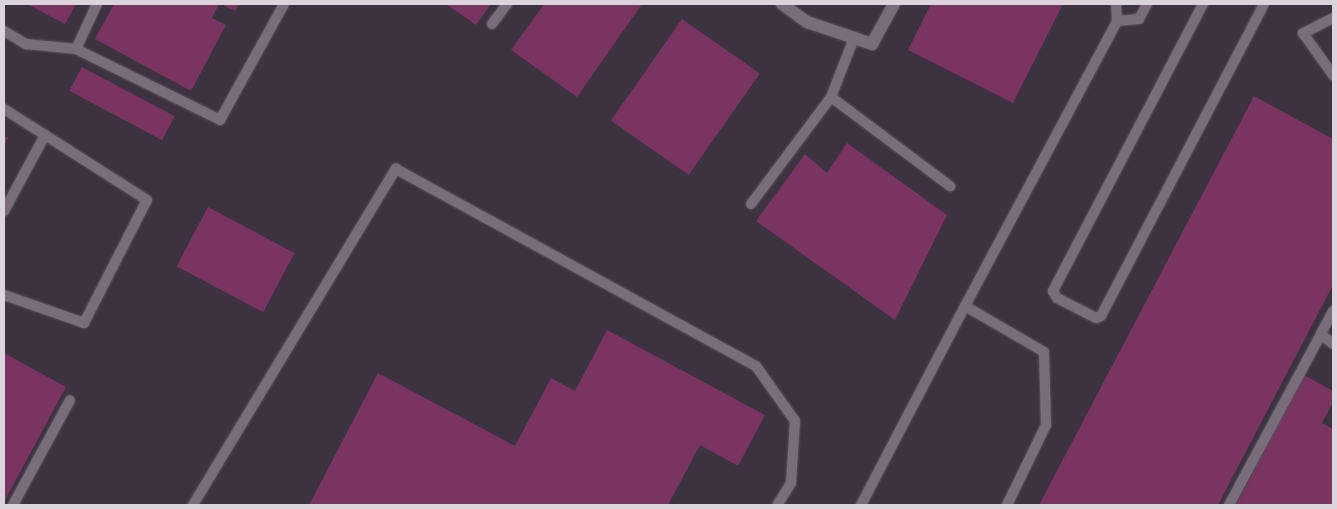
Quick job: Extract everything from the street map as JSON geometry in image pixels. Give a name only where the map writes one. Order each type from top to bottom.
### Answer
[{"type":"street","points":[[782,4],[807,22],[872,44],[894,4]]},
{"type":"lane","points":[[76,49],[97,4]]},
{"type":"lane","points":[[4,31],[26,44],[76,49],[220,120],[284,4]]},
{"type":"lane","points":[[492,24],[507,4]]},
{"type":"lane","points":[[861,505],[1117,21],[1116,4]]},
{"type":"lane","points":[[1117,21],[1139,19],[1147,4]]},
{"type":"lane","points":[[1203,4],[1054,291],[1057,298],[1096,318],[1101,316],[1264,4]]},
{"type":"lane","points":[[1333,18],[1303,33],[1333,75]]},
{"type":"lane","points":[[750,204],[831,97],[854,38]]},
{"type":"lane","points":[[831,97],[950,186]]},
{"type":"lane","points":[[4,109],[147,200],[84,323],[4,294]]},
{"type":"lane","points":[[4,211],[45,135]]},
{"type":"lane","points":[[193,505],[396,169],[756,366],[795,421],[791,483],[777,505]]},
{"type":"lane","points":[[965,306],[1044,352],[1046,425],[1007,505]]},
{"type":"lane","points":[[1229,505],[1333,312]]},
{"type":"lane","points":[[1321,334],[1333,344]]},
{"type":"lane","points":[[13,505],[70,400]]},
{"type":"building","points":[[27,4],[76,4],[65,24]]},
{"type":"building","points":[[114,4],[219,4],[212,18],[226,25],[191,91],[95,39]]},
{"type":"building","points":[[221,4],[239,4],[235,11]]},
{"type":"building","points":[[446,4],[491,4],[476,25]]},
{"type":"building","points":[[544,4],[642,4],[577,97],[511,50]]},
{"type":"building","points":[[931,4],[1063,4],[1013,103],[908,50]]},
{"type":"building","points":[[682,19],[760,73],[689,175],[611,121]]},
{"type":"building","points":[[82,67],[175,116],[162,140],[69,91]]},
{"type":"building","points":[[1254,96],[1333,139],[1333,285],[1218,505],[1039,505]]},
{"type":"building","points":[[4,135],[8,138],[4,146]]},
{"type":"building","points":[[847,143],[947,215],[895,320],[756,221],[805,154],[827,173]]},
{"type":"building","points":[[208,207],[295,253],[263,312],[177,266]]},
{"type":"building","points":[[607,330],[765,415],[738,466],[700,445],[668,505],[309,505],[378,373],[515,446],[551,378],[575,391]]},
{"type":"building","points":[[4,353],[66,387],[4,502]]},
{"type":"building","points":[[1304,375],[1333,391],[1333,402],[1322,423],[1333,429],[1333,505],[1236,505]]}]
